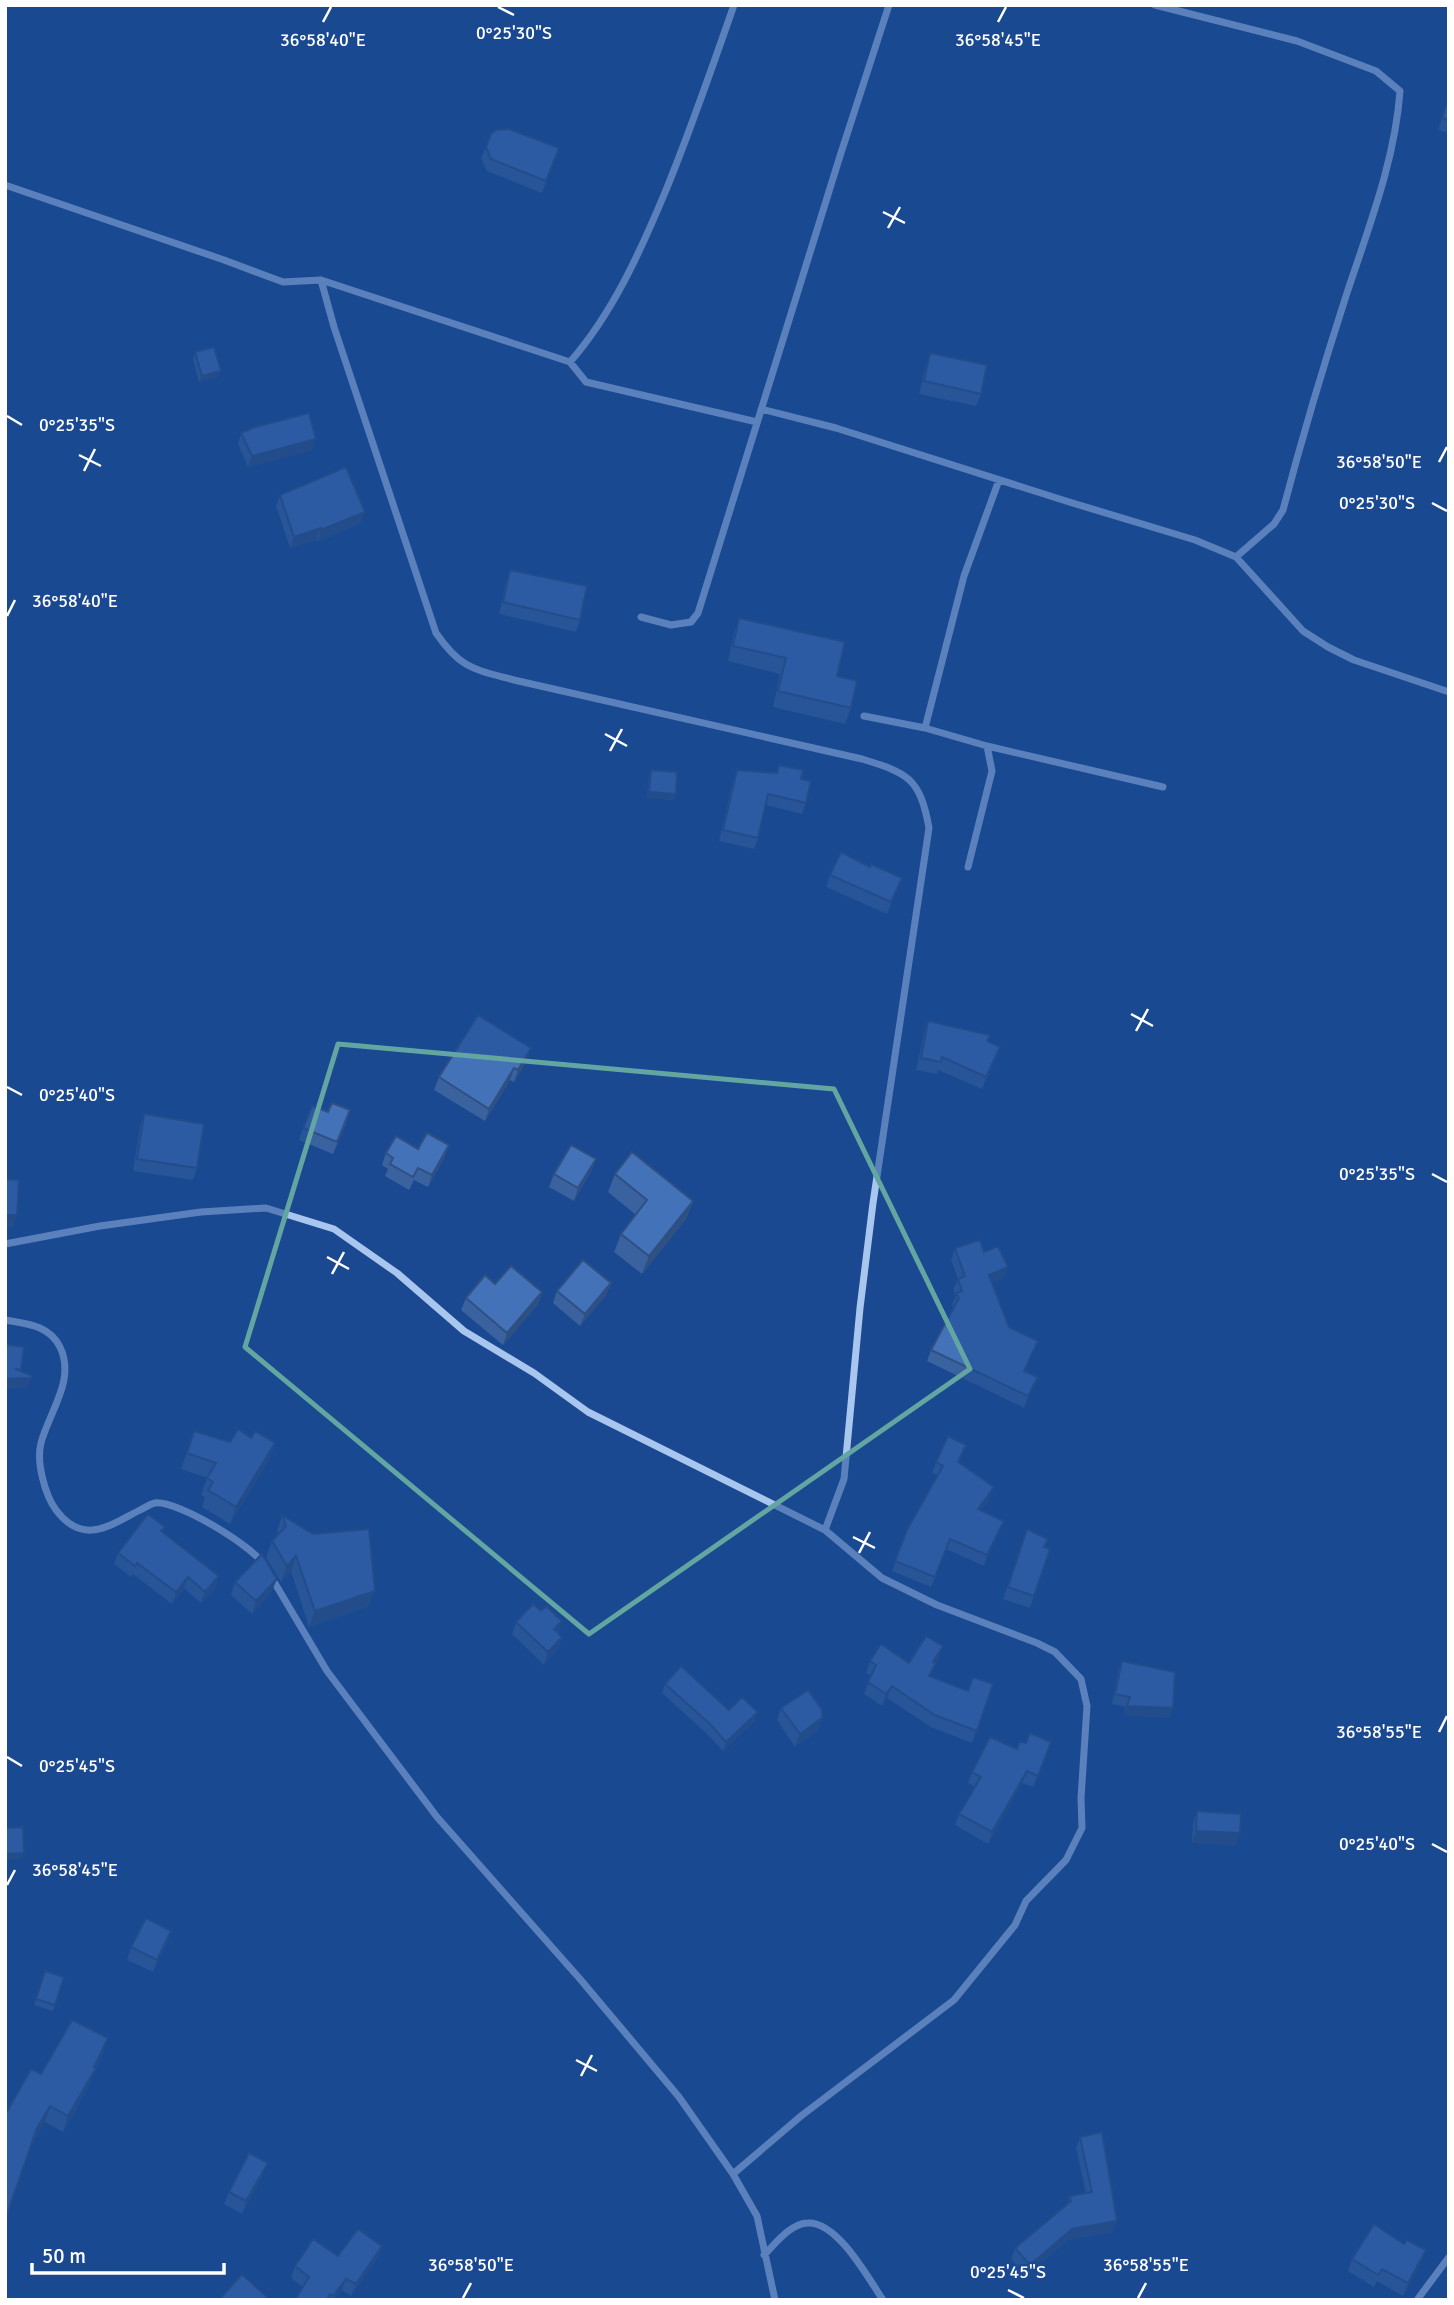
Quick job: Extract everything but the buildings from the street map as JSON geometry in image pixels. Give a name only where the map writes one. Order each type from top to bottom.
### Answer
[{"type":"street","points":[[570,362],[585,344],[625,280],[650,229],[691,128],[734,5]]},
{"type":"street","points":[[641,617],[671,625],[691,622],[698,613],[889,5]]},
{"type":"street","points":[[1156,5],[1297,41],[1376,71],[1400,90],[1382,187],[1341,313],[1283,510],[1274,524],[1236,556]]},
{"type":"street","points":[[5,185],[283,282],[321,280],[570,362],[586,382],[757,422]]},
{"type":"street","points":[[321,280],[334,327],[436,633],[449,653],[463,665],[514,680],[897,770],[911,780],[925,808],[929,828],[861,1295],[844,1479],[825,1530]]},
{"type":"street","points":[[761,409],[836,428],[1195,540],[1236,556],[1303,631],[1328,648],[1354,660],[1449,692]]},
{"type":"street","points":[[925,728],[964,576],[999,480]]},
{"type":"street","points":[[864,716],[925,728],[987,746],[1163,787]]},
{"type":"street","points":[[968,867],[992,771],[987,746]]},
{"type":"street","points":[[5,1244],[201,1212],[266,1208],[334,1229],[397,1273],[464,1331],[534,1373],[588,1412],[825,1530],[882,1578],[937,1605],[1055,1652],[1081,1679],[1087,1706],[1081,1798],[1082,1828],[1066,1860],[1026,1901],[1015,1925],[954,2000],[801,2116],[733,2174]]},
{"type":"street","points":[[5,1320],[30,1324],[50,1334],[64,1356],[66,1375],[41,1444],[45,1489],[55,1508],[70,1525],[99,1531],[155,1503],[170,1506],[231,1535],[260,1558],[327,1671],[437,1817],[580,1979],[679,2097],[733,2174],[757,2216],[775,2300]]},
{"type":"street","points":[[764,2255],[787,2231],[808,2223],[823,2228],[846,2244],[883,2300]]},
{"type":"street","points":[[1417,2300],[1449,2257]]},
{"type":"highlighted area","points":[[338,1044],[834,1089],[970,1369],[589,1634],[245,1347]]}]
